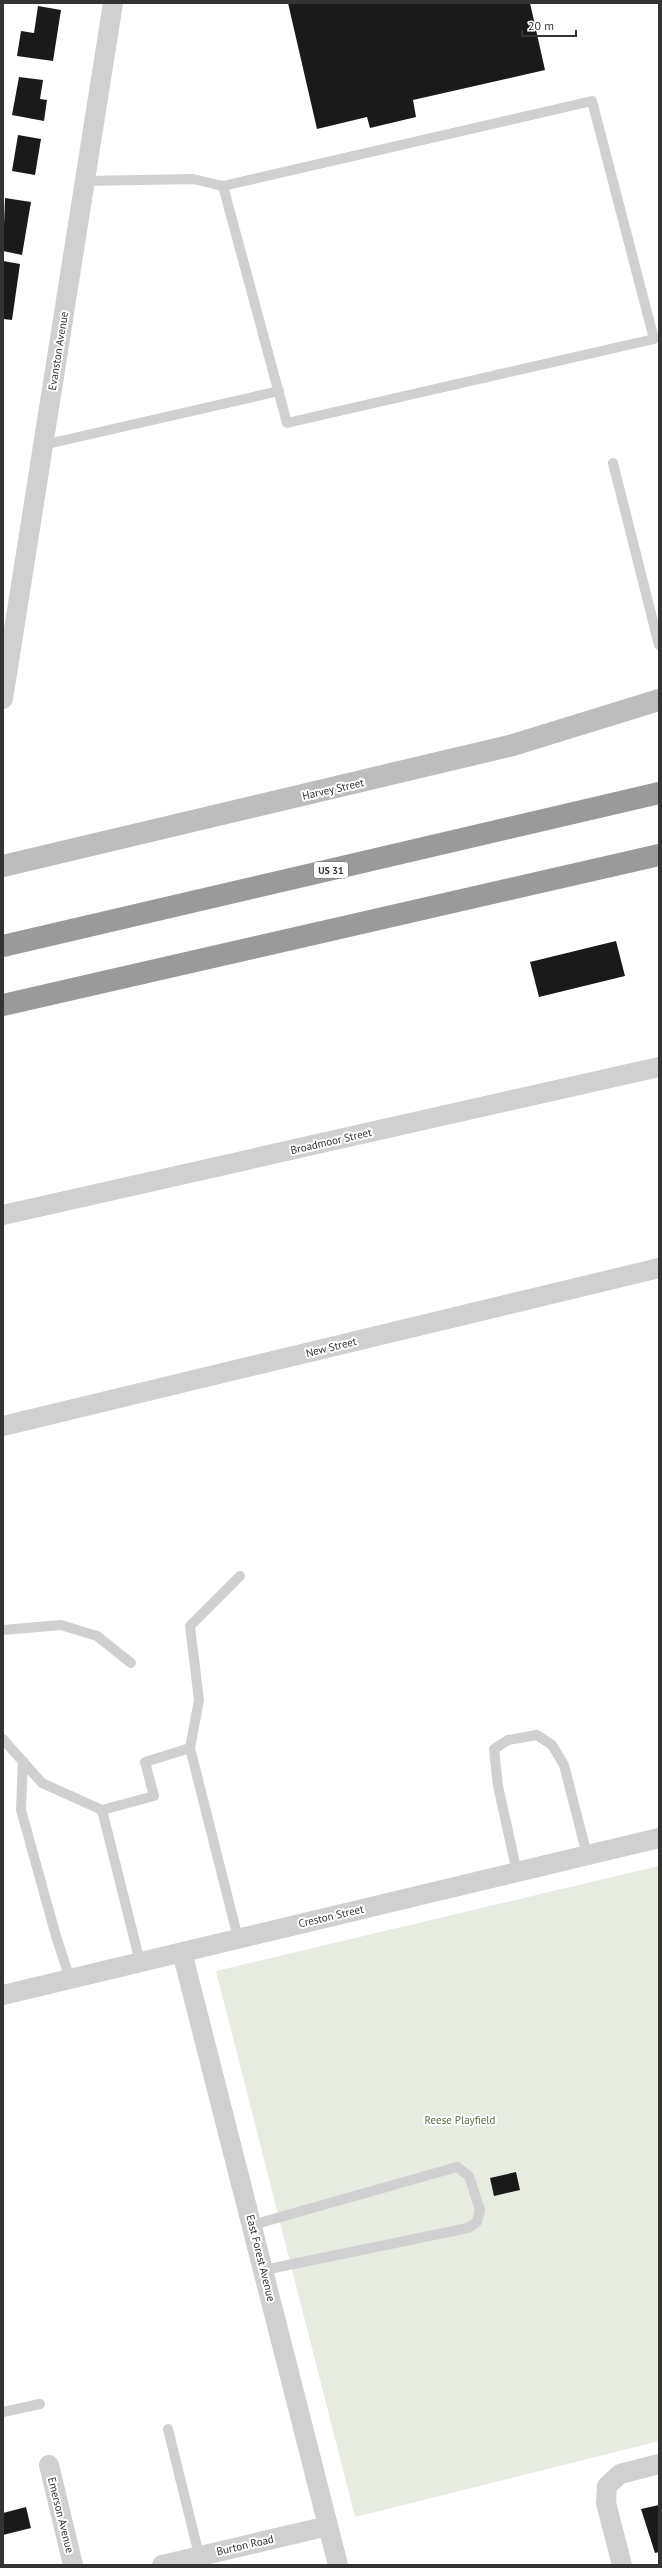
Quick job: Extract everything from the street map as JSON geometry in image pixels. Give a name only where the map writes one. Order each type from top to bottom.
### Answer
[{"type":"highway","name":"US 31","points":[[3,946],[659,793]]},
{"type":"highway","points":[[3,1005],[659,855]]},
{"type":"street","name":"Evanston Avenue","points":[[3,700],[113,3]]},
{"type":"street","name":"Harvey Street","points":[[3,866],[506,747],[659,700]]},
{"type":"street","name":"Broadmoor Street","points":[[3,1215],[659,1067]]},
{"type":"street","name":"New Street","points":[[3,1426],[659,1268]]},
{"type":"street","name":"Creston Street","points":[[3,1995],[659,1838]]},
{"type":"street","name":"East Forest Avenue","points":[[182,1952],[338,2565]]},
{"type":"street","points":[[622,2565],[606,2503],[607,2486],[612,2480],[629,2471],[659,2464]]},
{"type":"street","name":"Emerson Avenue","points":[[48,2465],[73,2565]]},
{"type":"street","name":"Burton Road","points":[[162,2565],[201,2560],[328,2526]]},
{"type":"lane","points":[[85,181],[193,179],[223,186],[592,101],[654,338],[287,423],[223,186]]},
{"type":"lane","points":[[43,445],[279,391]]},
{"type":"lane","points":[[613,463],[659,645]]},
{"type":"lane","points":[[238,1938],[190,1748],[199,1700],[190,1626],[240,1576]]},
{"type":"lane","points":[[3,1630],[61,1625],[98,1636],[131,1663]]},
{"type":"lane","points":[[517,1872],[498,1786],[494,1749],[508,1740],[537,1735],[552,1745],[564,1765],[587,1855]]},
{"type":"lane","points":[[3,1739],[42,1782],[102,1810],[154,1796],[145,1762],[190,1748]]},
{"type":"lane","points":[[23,1761],[21,1810],[56,1936],[70,1979]]},
{"type":"lane","points":[[102,1810],[140,1962]]},
{"type":"lane","points":[[252,2225],[457,2167],[469,2176],[480,2210],[477,2222],[468,2228],[264,2270]]},
{"type":"lane","points":[[3,2412],[40,2404]]},
{"type":"lane","points":[[168,2429],[201,2560]]},
{"type":"green space","name":"Reese Playfield","points":[[659,1866],[659,2441],[355,2517],[216,1971]]},
{"type":"building","points":[[288,3],[530,3],[545,70],[413,100],[416,117],[370,128],[367,117],[317,129]]},
{"type":"building","points":[[38,6],[61,10],[53,61],[17,56],[21,31],[34,33]]},
{"type":"building","points":[[19,77],[43,80],[40,99],[47,100],[44,121],[12,115]]},
{"type":"building","points":[[18,135],[41,139],[35,175],[12,171]]},
{"type":"building","points":[[5,198],[31,202],[22,255],[3,251]]},
{"type":"building","points":[[3,261],[20,264],[12,320],[3,319]]},
{"type":"building","points":[[616,941],[625,976],[539,997],[530,962]]},
{"type":"building","points":[[516,2172],[520,2190],[494,2196],[490,2178]]},
{"type":"building","points":[[659,2505],[659,2552],[655,2553],[641,2509]]},
{"type":"building","points":[[26,2507],[31,2528],[3,2535],[3,2513]]}]
